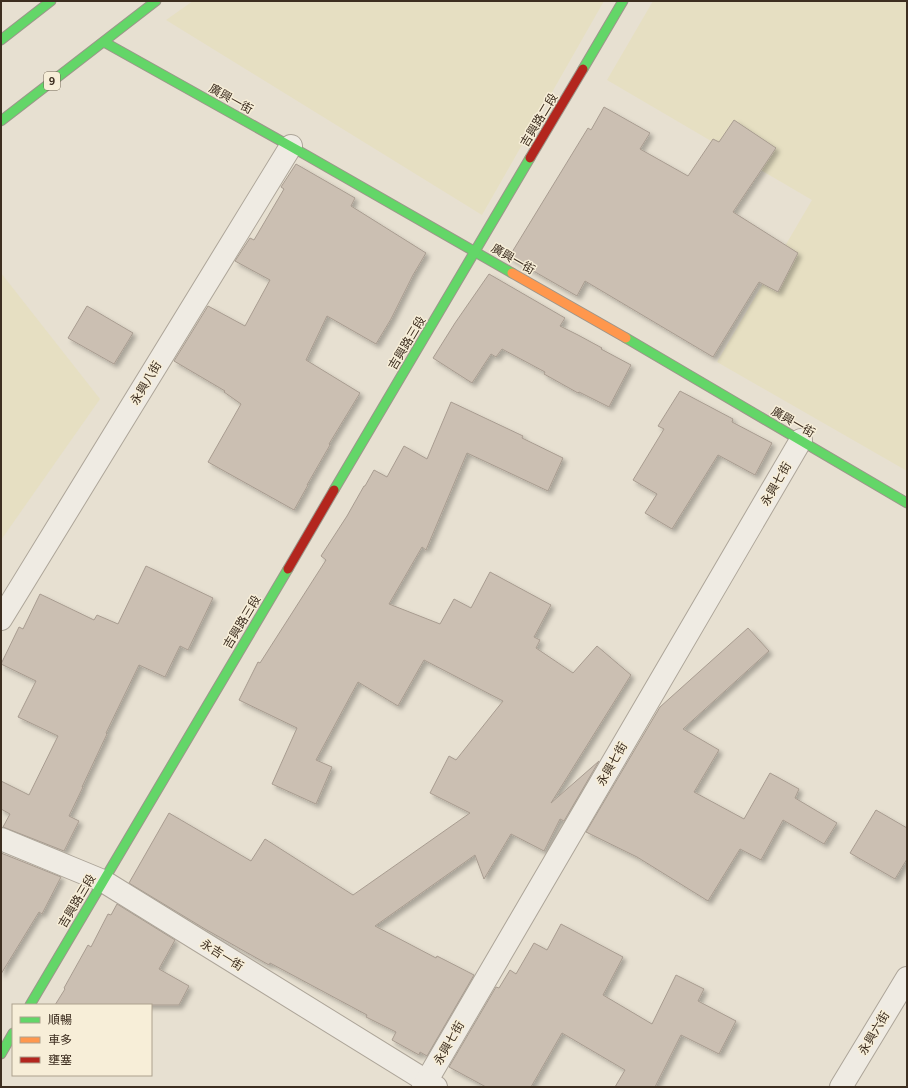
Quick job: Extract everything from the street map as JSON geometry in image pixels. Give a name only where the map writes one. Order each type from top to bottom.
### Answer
[{"type":"street","points":[[1,40],[51,1]]},
{"type":"street","name":"9","points":[[1,121],[156,1]]},
{"type":"street","name":"吉興路二段","points":[[475,251],[623,1]]},
{"type":"street","name":"廣興一街","points":[[104,42],[475,251],[907,503]]},
{"type":"street","name":"永興八街","points":[[1,619],[291,146]]},
{"type":"street","name":"吉興路三段","points":[[31,1004],[475,251]]},
{"type":"street","name":"永興七街","points":[[428,1085],[801,440]]},
{"type":"street","name":"永吉一街","points":[[1,839],[103,881],[428,1085]]},
{"type":"street","name":"永興六街","points":[[841,1087],[907,978]]},
{"type":"street","points":[[1,1054],[12,1035]]},
{"type":"shaded area","points":[[193,1],[604,1],[482,215],[166,20]]},
{"type":"shaded area","points":[[653,1],[907,1],[907,471],[717,362],[812,200],[607,80]]},
{"type":"shaded area","points":[[1,273],[100,399],[1,540]]},
{"type":"building","points":[[604,107],[650,133],[640,149],[688,176],[713,139],[719,142],[734,120],[776,148],[733,212],[798,253],[778,292],[759,282],[713,357],[585,281],[577,296],[509,257],[588,128],[591,130]]},
{"type":"building","points":[[296,164],[355,198],[351,206],[426,253],[376,344],[327,316],[306,360],[360,393],[329,444],[330,445],[294,510],[208,462],[241,404],[224,392],[225,391],[174,361],[208,306],[245,326],[270,280],[235,261],[250,238],[254,240],[284,189],[281,187]]},
{"type":"building","points":[[489,274],[565,318],[560,326],[631,365],[609,407],[579,392],[578,393],[544,374],[545,372],[502,349],[496,357],[491,354],[472,383],[433,358]]},
{"type":"building","points":[[87,306],[133,333],[114,364],[68,338]]},
{"type":"building","points":[[680,391],[733,419],[732,422],[772,443],[755,475],[718,455],[672,529],[645,513],[657,494],[633,480],[664,429],[658,426]]},
{"type":"building","points":[[451,402],[523,436],[522,438],[563,458],[548,491],[467,453],[426,550],[422,547],[389,604],[440,624],[454,599],[471,608],[490,572],[551,605],[534,637],[540,640],[536,648],[573,673],[597,646],[631,675],[551,803],[599,761],[564,821],[560,819],[544,851],[511,834],[484,879],[475,855],[375,926],[436,958],[437,956],[474,975],[427,1056],[420,1052],[419,1055],[392,1040],[396,1032],[366,1017],[367,1015],[270,963],[269,965],[205,929],[129,883],[169,813],[251,861],[265,839],[353,895],[470,813],[430,793],[449,756],[456,760],[503,701],[424,660],[398,706],[358,682],[316,760],[332,767],[316,804],[272,784],[297,728],[239,700],[258,662],[260,663],[326,560],[321,556],[374,470],[387,477],[404,446],[427,459]]},
{"type":"building","points":[[146,566],[213,598],[188,650],[180,646],[165,677],[139,665],[106,733],[107,734],[69,816],[79,821],[64,851],[3,827],[10,814],[1,809],[1,781],[29,795],[58,736],[18,717],[36,681],[1,664],[19,627],[23,629],[40,594],[94,620],[97,615],[118,624]]},
{"type":"building","points":[[748,628],[769,651],[683,729],[719,750],[694,792],[744,819],[770,773],[799,789],[795,798],[837,823],[824,844],[783,820],[761,860],[740,849],[708,901],[637,857],[586,832],[660,707]]},
{"type":"building","points":[[876,810],[907,828],[907,859],[895,879],[850,853]]},
{"type":"building","points":[[1,853],[61,877],[42,914],[39,912],[1,974]]},
{"type":"building","points":[[117,904],[175,940],[159,969],[189,986],[179,1005],[56,1004],[88,945],[91,947],[108,914],[111,915]]},
{"type":"building","points":[[561,924],[623,957],[603,995],[652,1024],[676,975],[704,989],[698,1001],[736,1021],[719,1054],[681,1035],[655,1087],[615,1087],[625,1070],[562,1033],[531,1087],[486,1087],[449,1067],[496,987],[499,988],[510,970],[516,974],[534,943],[547,950]]},
{"type":"traffic: fast","points":[[1,40],[51,1]]},
{"type":"traffic: fast","points":[[1,121],[156,1]]},
{"type":"traffic: fast","points":[[583,69],[623,1]]},
{"type":"traffic: fast","points":[[104,42],[512,273]]},
{"type":"traffic: fast","points":[[334,490],[530,158]]},
{"type":"traffic: fast","points":[[626,338],[907,503]]},
{"type":"traffic: fast","points":[[31,1004],[288,569]]},
{"type":"traffic: fast","points":[[1,1054],[12,1035]]},
{"type":"traffic: slow","points":[[512,273],[626,338]]},
{"type":"traffic: jam","points":[[530,158],[583,69]]},
{"type":"traffic: jam","points":[[288,569],[334,490]]}]
